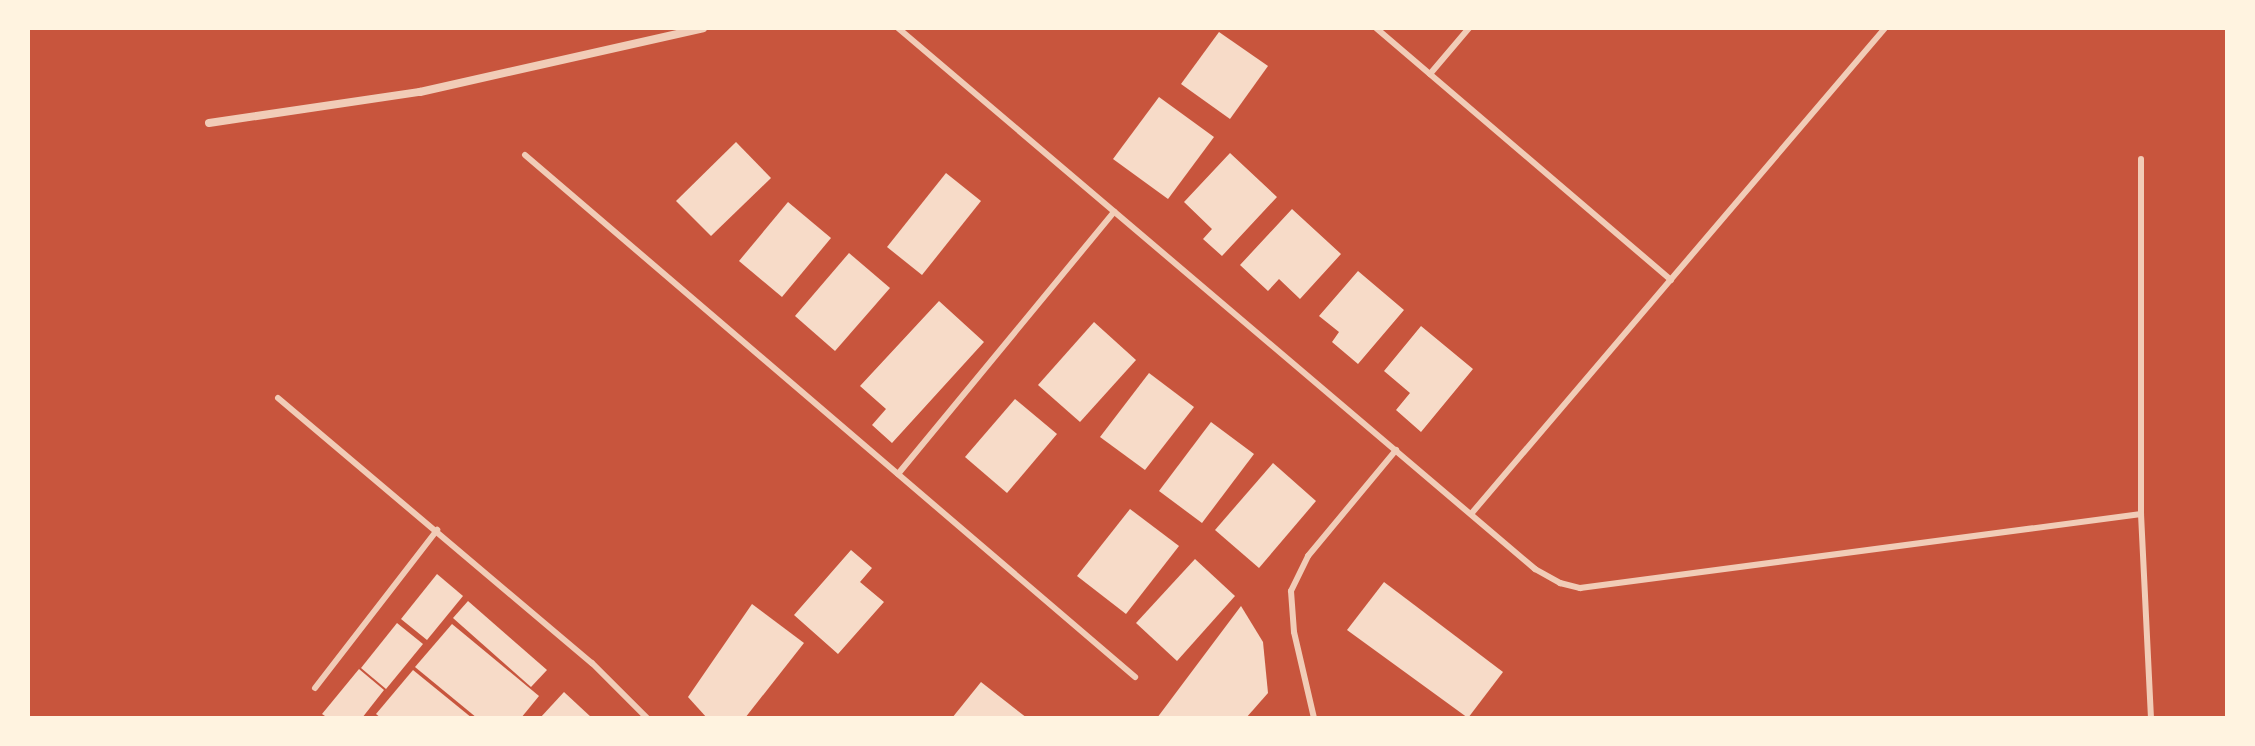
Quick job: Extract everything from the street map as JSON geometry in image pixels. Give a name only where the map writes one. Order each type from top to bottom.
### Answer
[{"type":"street","points":[[209,123],[420,92],[703,28]]},
{"type":"lane","points":[[898,28],[1535,569],[1580,588],[2141,514]]},
{"type":"lane","points":[[1376,28],[1671,280]]},
{"type":"lane","points":[[1430,74],[1469,28]]},
{"type":"lane","points":[[1471,514],[1885,28]]},
{"type":"lane","points":[[525,155],[1135,677]]},
{"type":"lane","points":[[2141,159],[2141,514],[2151,718]]},
{"type":"lane","points":[[898,474],[1114,212]]},
{"type":"lane","points":[[278,398],[592,663],[647,718]]},
{"type":"lane","points":[[1314,718],[1291,591],[1308,556],[1396,450]]},
{"type":"lane","points":[[315,688],[437,530]]},
{"type":"building","points":[[1219,32],[1268,66],[1230,119],[1181,84]]},
{"type":"building","points":[[1159,97],[1214,137],[1168,199],[1113,159]]},
{"type":"building","points":[[736,142],[771,178],[711,236],[676,201]]},
{"type":"building","points":[[1230,153],[1277,197],[1222,256],[1203,239],[1212,229],[1184,202]]},
{"type":"building","points":[[946,173],[981,201],[922,275],[887,247]]},
{"type":"building","points":[[788,202],[831,238],[782,297],[739,261]]},
{"type":"building","points":[[1292,209],[1341,254],[1300,299],[1279,279],[1268,291],[1240,265]]},
{"type":"building","points":[[849,253],[890,288],[835,351],[795,316]]},
{"type":"building","points":[[1358,271],[1404,310],[1358,364],[1332,342],[1339,332],[1319,316]]},
{"type":"building","points":[[939,301],[984,342],[892,443],[872,425],[886,409],[860,386]]},
{"type":"building","points":[[1094,322],[1136,360],[1080,422],[1038,385]]},
{"type":"building","points":[[1421,326],[1473,369],[1421,432],[1396,410],[1410,393],[1384,371]]},
{"type":"building","points":[[1149,373],[1194,407],[1145,470],[1100,437]]},
{"type":"building","points":[[1015,399],[1057,434],[1007,493],[965,457]]},
{"type":"building","points":[[1211,422],[1254,454],[1202,523],[1159,491]]},
{"type":"building","points":[[1273,463],[1316,501],[1259,568],[1215,530]]},
{"type":"building","points":[[1130,509],[1179,546],[1126,614],[1077,576]]},
{"type":"building","points":[[851,550],[872,568],[860,582],[884,602],[838,654],[794,615]]},
{"type":"building","points":[[1195,559],[1235,596],[1177,661],[1136,623]]},
{"type":"building","points":[[437,574],[463,596],[427,640],[401,619]]},
{"type":"building","points":[[1384,582],[1503,672],[1468,718],[1347,630]]},
{"type":"building","points":[[468,601],[547,670],[531,687],[453,618]]},
{"type":"building","points":[[752,604],[804,643],[745,718],[707,718],[688,697]]},
{"type":"building","points":[[1241,606],[1263,642],[1268,693],[1246,718],[1157,718]]},
{"type":"building","points":[[397,623],[423,644],[386,689],[361,668]]},
{"type":"building","points":[[452,624],[539,696],[521,718],[477,718],[415,667]]},
{"type":"building","points":[[359,669],[384,690],[362,718],[328,718],[322,714]]},
{"type":"building","points":[[413,670],[472,718],[381,718],[376,714]]},
{"type":"building","points":[[981,682],[1027,718],[952,718]]},
{"type":"building","points":[[564,692],[592,718],[540,718]]}]
